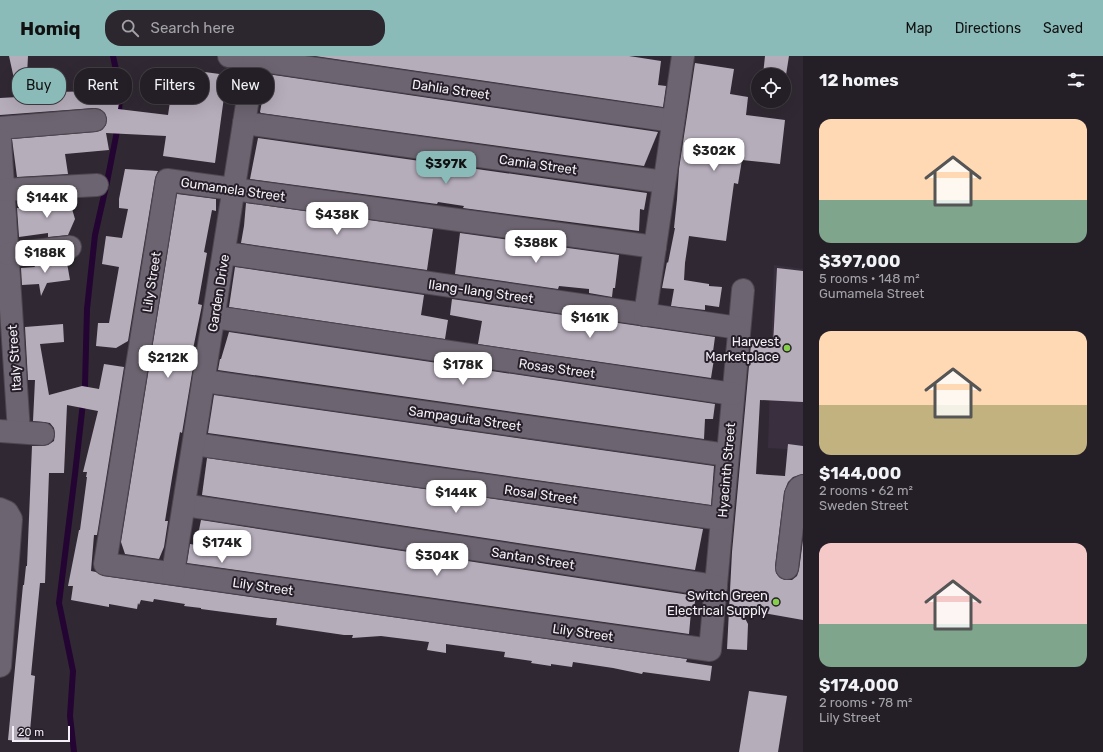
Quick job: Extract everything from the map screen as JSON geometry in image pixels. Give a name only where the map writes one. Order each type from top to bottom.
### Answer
[{"type":"street","name":"Dahlia Street","points":[[229,56],[673,121]]},
{"type":"street","points":[[645,315],[683,56]]},
{"type":"street","name":"Garden Drive","points":[[173,573],[254,60]]},
{"type":"street","points":[[0,128],[95,120]]},
{"type":"street","name":"Camia Street","points":[[244,123],[664,182]]},
{"type":"street","name":"Italy Street","points":[[0,140],[8,254],[10,432]]},
{"type":"street","name":"Gumamela Street","points":[[167,180],[655,247]]},
{"type":"street","name":"Lily Street","points":[[167,180],[105,564],[710,650]]},
{"type":"street","points":[[3,190],[97,185]]},
{"type":"street","points":[[8,254],[70,248]]},
{"type":"street","name":"Ilang-Ilang Street","points":[[224,253],[739,328]]},
{"type":"street","name":"Hyacinth Street","points":[[710,650],[743,290]]},
{"type":"street","name":"Rosas Street","points":[[214,317],[733,394]]},
{"type":"street","name":"Sampaguita Street","points":[[204,381],[727,455]]},
{"type":"street","points":[[10,432],[42,434]]},
{"type":"street","name":"Rosal Street","points":[[194,444],[722,519]]},
{"type":"street","points":[[787,568],[796,494],[799,488],[803,486]]},
{"type":"street","name":"Santan Street","points":[[184,505],[716,586]]},
{"type":"street","points":[[0,509],[7,512],[11,519],[3,583],[0,664]]},
{"type":"shaded area","name":"Harvest Marketplace","points":[[774,265],[803,269],[803,450],[768,448]]},
{"type":"building","points":[[9,56],[28,56],[27,68],[12,68],[12,70]]},
{"type":"building","points":[[315,56],[629,56],[661,61],[658,85],[666,86],[663,107]]},
{"type":"building","points":[[765,56],[789,56],[787,68],[764,68]]},
{"type":"building","points":[[695,63],[734,69],[730,94],[748,97],[746,115],[785,120],[780,164],[742,160],[738,184],[734,183],[726,241],[689,236],[684,280],[709,284],[709,286],[722,287],[719,307],[705,305],[705,310],[671,306],[674,289],[662,288],[675,228],[679,169]]},
{"type":"building","points":[[209,73],[217,74],[217,104],[223,104],[215,163],[163,156],[166,136],[106,133],[109,150],[65,154],[68,174],[17,177],[12,139],[96,132],[102,130],[106,125],[107,119],[105,113],[100,109],[94,108],[0,115],[0,98],[12,97],[12,104],[66,104],[66,92],[74,92],[74,104],[119,104],[118,109],[168,115],[170,104],[209,104]]},
{"type":"building","points":[[274,75],[658,132],[644,166],[260,112],[261,104],[274,104]]},
{"type":"building","points":[[258,138],[647,193],[644,210],[640,209],[639,231],[463,208],[464,206],[438,202],[437,204],[250,179]]},
{"type":"building","points":[[125,169],[158,171],[155,178],[128,341],[116,348],[96,346],[98,323],[109,323],[119,267],[102,264],[106,236],[122,238],[128,209],[119,208],[119,199]]},
{"type":"building","points":[[177,194],[216,199],[216,211],[212,210],[204,252],[207,253],[198,304],[202,305],[192,354],[195,355],[165,521],[168,521],[164,547],[159,559],[125,554],[121,542]]},
{"type":"building","points":[[69,199],[75,219],[68,235],[48,237],[48,233],[19,237],[17,208],[45,208],[44,200]]},
{"type":"building","points":[[246,203],[433,229],[427,270],[241,243]]},
{"type":"building","points":[[460,233],[619,255],[615,288],[613,288],[612,297],[589,293],[589,289],[559,286],[558,289],[455,274]]},
{"type":"building","points":[[56,261],[54,265],[67,263],[70,280],[47,283],[41,296],[39,284],[22,285],[21,268],[35,267],[34,265]]},
{"type":"building","points":[[235,267],[424,295],[421,315],[448,320],[445,339],[229,307]]},
{"type":"building","points":[[777,268],[803,271],[803,402],[760,400],[756,474],[785,476],[788,444],[803,446],[803,474],[793,477],[788,482],[784,492],[775,566],[776,573],[780,578],[792,580],[797,576],[803,540],[803,620],[740,609],[748,624],[747,650],[727,649],[732,552],[751,344],[773,345]]},
{"type":"building","points":[[452,299],[715,337],[711,378],[478,344],[482,321],[450,315]]},
{"type":"building","points":[[63,324],[64,342],[40,344],[49,395],[82,386],[99,389],[104,364],[124,367],[97,535],[94,535],[91,571],[103,576],[687,659],[686,662],[712,666],[710,681],[643,672],[642,674],[573,662],[572,667],[551,664],[551,666],[531,663],[532,661],[504,657],[505,652],[446,644],[446,653],[427,650],[429,642],[381,636],[352,638],[353,635],[276,625],[277,618],[201,609],[184,606],[185,604],[154,599],[153,602],[141,600],[139,605],[138,603],[137,609],[109,604],[109,607],[71,600],[73,586],[68,586],[80,530],[87,477],[87,472],[83,472],[98,411],[67,405],[64,473],[49,473],[45,583],[40,583],[31,675],[35,676],[29,742],[8,740],[23,585],[27,566],[32,446],[48,445],[54,441],[55,434],[54,428],[50,423],[33,421],[35,380],[28,380],[25,327]]},
{"type":"building","points":[[229,332],[715,404],[713,419],[705,419],[704,439],[218,370]]},
{"type":"building","points":[[214,395],[714,466],[711,505],[208,433]]},
{"type":"building","points":[[207,458],[703,529],[695,570],[202,495]]},
{"type":"building","points":[[201,520],[696,596],[693,613],[691,612],[689,634],[187,563],[190,544],[196,545]]},
{"type":"building","points":[[749,691],[787,696],[778,752],[739,752]]},
{"type":"waterway","points":[[113,56],[120,88],[119,116]]},
{"type":"waterway","points":[[74,752],[70,716],[73,671],[59,603],[85,385],[87,309],[95,235],[118,126]]},
{"type":"place","name":"Harvest Marketplace","points":[[787,348]]},
{"type":"place","name":"Switch Green Electrical Supply","points":[[776,602]]}]
